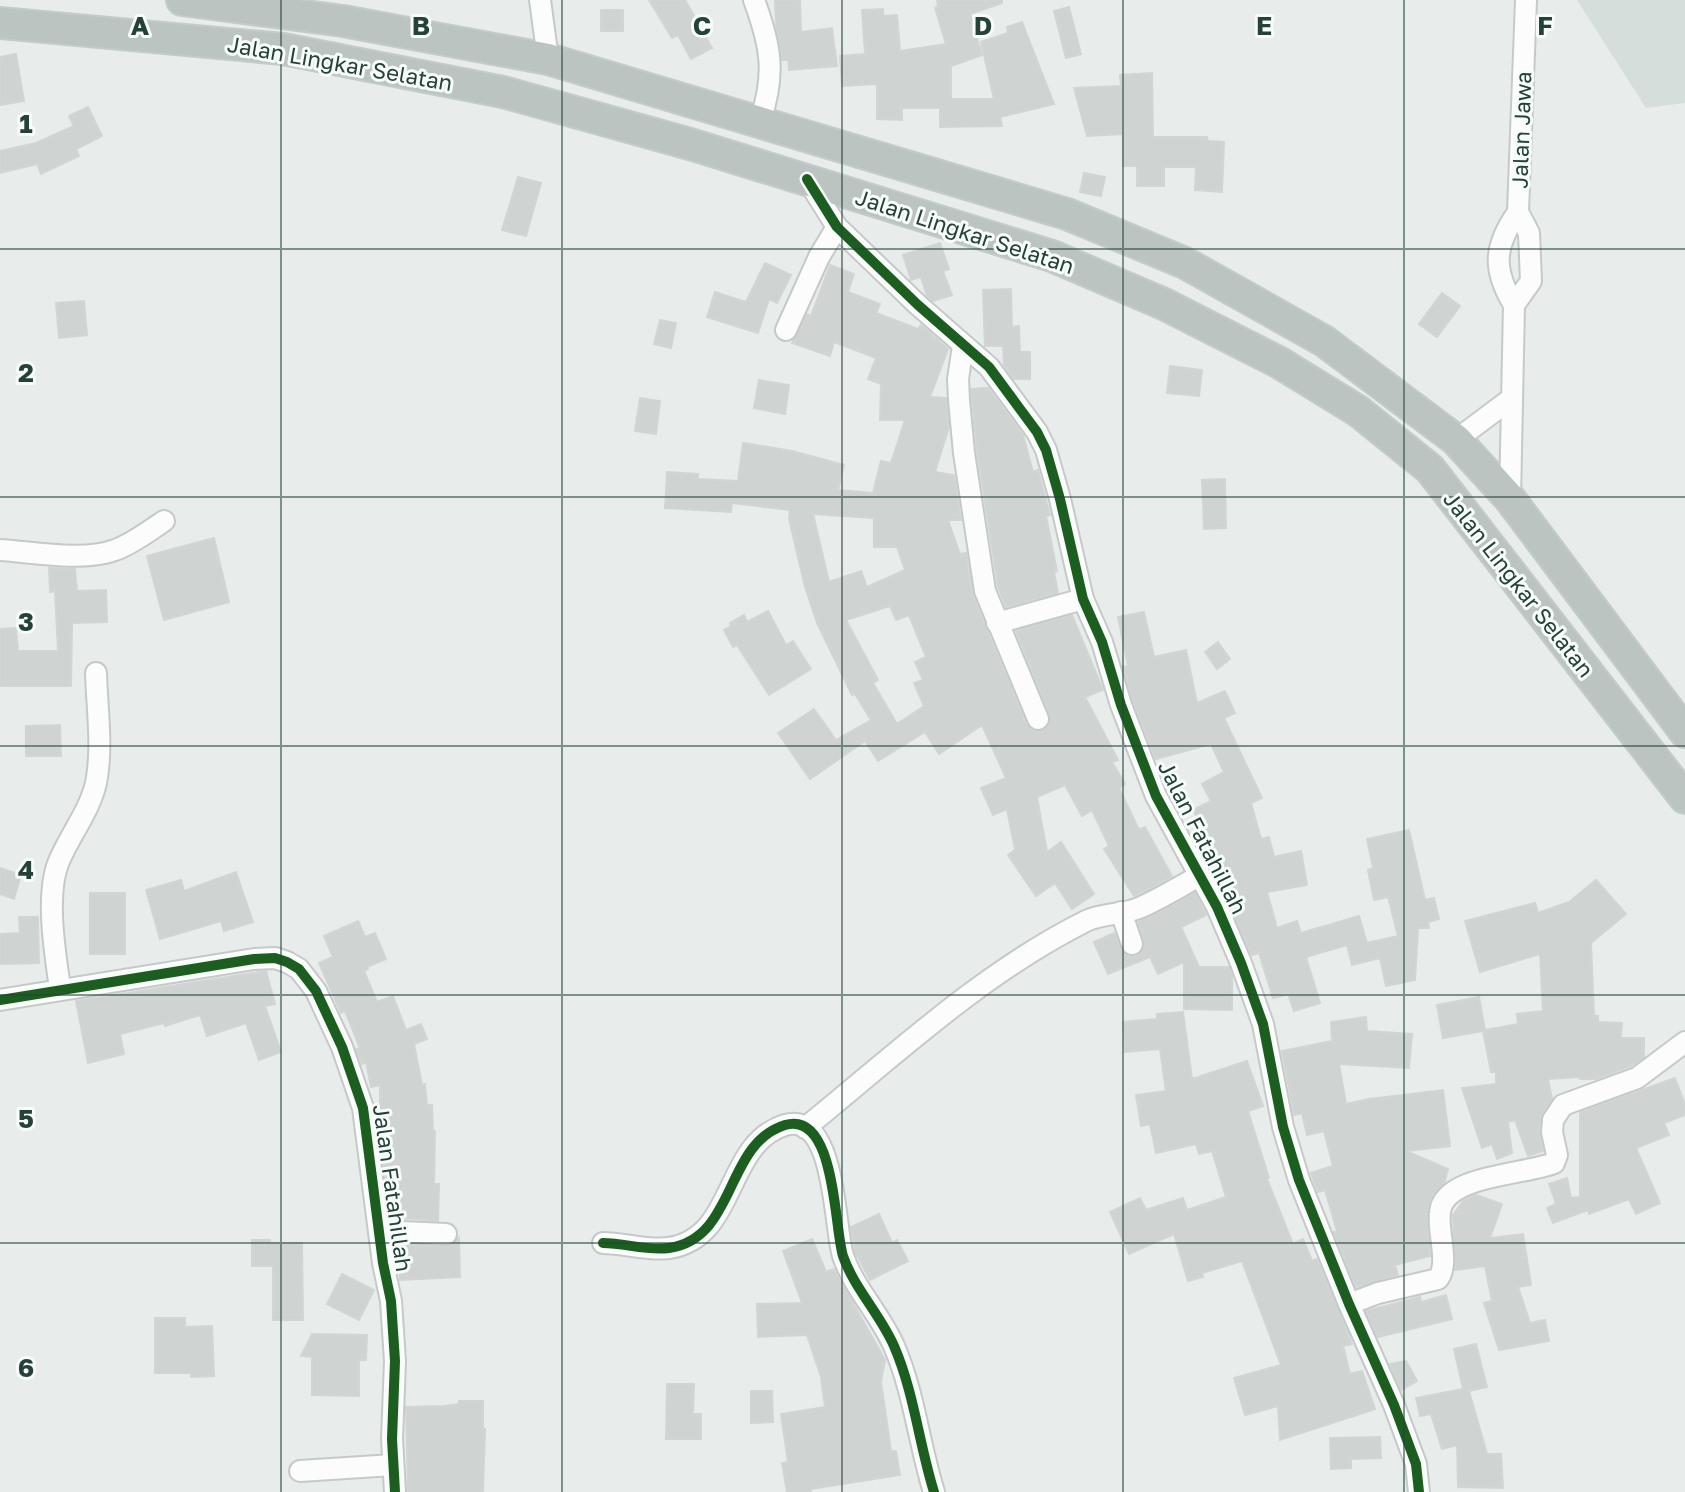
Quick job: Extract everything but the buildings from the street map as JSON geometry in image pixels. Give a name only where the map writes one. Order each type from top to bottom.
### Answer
[{"type":"highway","name":"Jalan Lingkar Selatan","points":[[182,0],[343,21],[548,59],[1067,214],[1185,263],[1324,341],[1456,440],[1510,499],[1685,732]]},
{"type":"highway","name":"Jalan Lingkar Selatan","points":[[0,23],[40,13],[283,49],[489,89],[690,144],[1052,256],[1164,304],[1280,363],[1358,411],[1430,469],[1685,798]]},
{"type":"highway","points":[[1358,411],[1375,378]]},
{"type":"street","points":[[540,0],[548,59]]},
{"type":"street","points":[[754,0],[768,52],[771,77],[760,121]]},
{"type":"street","name":"Jalan Jawa","points":[[1514,305],[1531,281],[1529,233],[1518,212],[1526,0]]},
{"type":"street","name":"Jalan Fatahillah","points":[[807,179],[837,227],[989,367],[1037,432],[1046,450],[1083,599],[1102,642],[1121,705],[1156,796],[1228,932],[1263,1024],[1291,1156],[1349,1304],[1408,1440],[1416,1464],[1419,1492]]},
{"type":"street","name":"Jalan Jawa","points":[[1510,499],[1514,305],[1501,284],[1499,261],[1501,235],[1518,212]]},
{"type":"street","points":[[786,330],[819,257],[837,227]]},
{"type":"street","points":[[963,346],[958,379],[964,453],[985,591],[1038,719]]},
{"type":"street","points":[[1456,440],[1512,398]]},
{"type":"street","points":[[0,550],[76,555],[102,553],[125,545],[164,521]]},
{"type":"street","points":[[997,623],[1083,599]]},
{"type":"street","points":[[60,988],[54,947],[55,881],[57,865],[96,783],[96,673]]},
{"type":"street","points":[[805,1128],[961,1000],[1020,960],[1087,921],[1138,908],[1199,876]]},
{"type":"street","points":[[1121,912],[1132,944]]},
{"type":"street","name":"Jalan Fatahillah","points":[[0,1000],[254,959],[275,958],[299,969],[316,991],[329,1017],[363,1108],[391,1301],[395,1361],[395,1492]]},
{"type":"street","points":[[1349,1304],[1438,1279],[1443,1271],[1439,1215],[1444,1197],[1458,1187],[1554,1163],[1557,1155],[1553,1120],[1563,1105],[1637,1078],[1685,1042]]},
{"type":"street","points":[[603,1243],[670,1248],[688,1242],[701,1234],[715,1218],[750,1149],[767,1134],[786,1125],[805,1128],[814,1135],[824,1152],[844,1259],[888,1336],[901,1367],[934,1492]]},
{"type":"street","points":[[379,1231],[446,1234]]},
{"type":"street","points":[[300,1471],[393,1465]]},
{"type":"shaded area","points":[[1577,0],[1685,0],[1685,103],[1646,108]]},
{"type":"cycle path","points":[[807,179],[837,227],[918,305],[989,367],[1037,432],[1046,450],[1083,599],[1102,642],[1121,705],[1156,796],[1217,907],[1241,963],[1263,1024],[1283,1127],[1299,1180],[1394,1405],[1416,1464],[1419,1492]]},
{"type":"cycle path","points":[[0,1000],[254,959],[275,958],[299,969],[316,991],[342,1047],[363,1108],[383,1263],[391,1301],[395,1361],[392,1439],[395,1492]]},
{"type":"cycle path","points":[[603,1243],[661,1249],[691,1241],[720,1210],[739,1170],[765,1135],[785,1125],[802,1125],[814,1135],[830,1174],[843,1256],[888,1334],[901,1364],[934,1492]]}]
